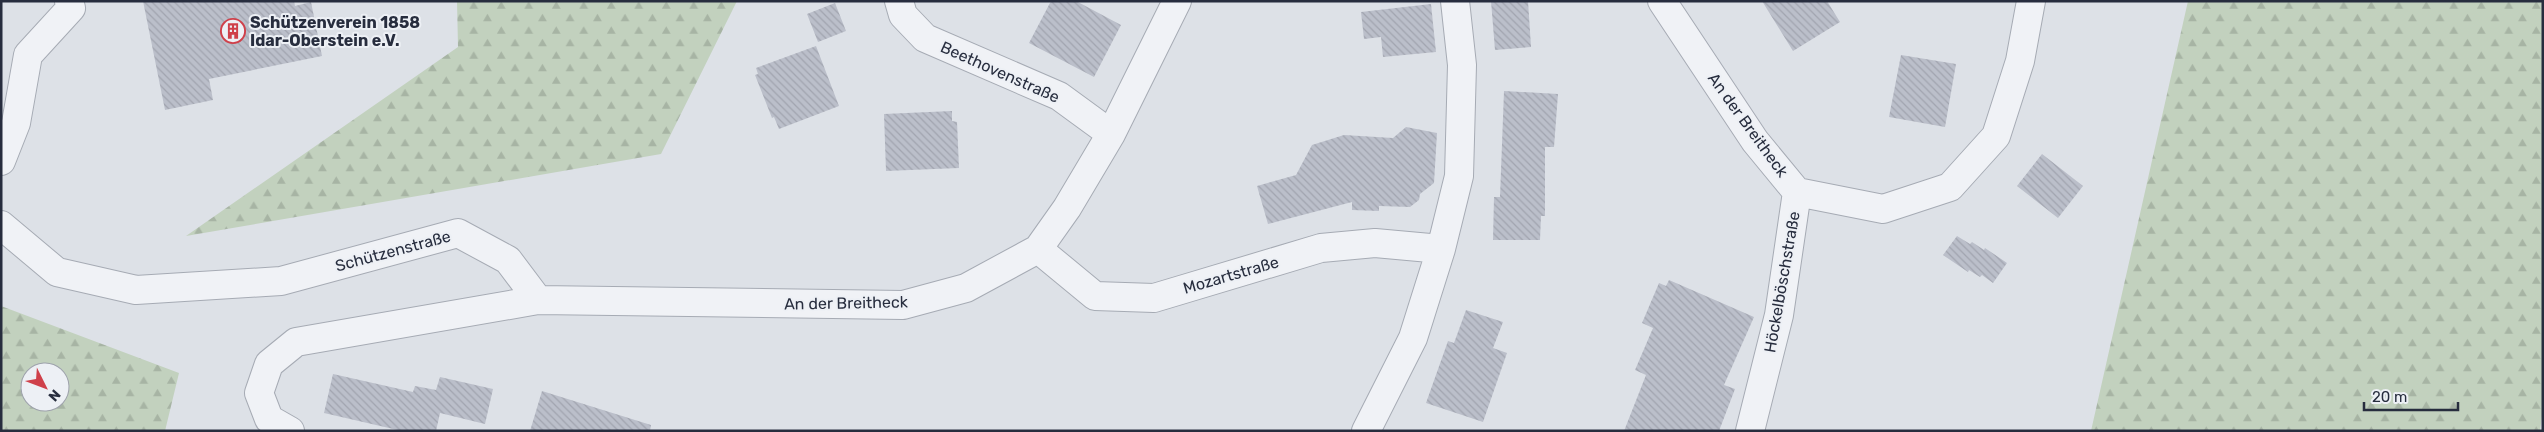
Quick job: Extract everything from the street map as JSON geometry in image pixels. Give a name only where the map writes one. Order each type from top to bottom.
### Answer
[{"type":"street","points":[[1,161],[16,123],[28,55],[71,8],[69,1]]},
{"type":"street","name":"Beethovenstraße","points":[[899,1],[903,15],[925,38],[1059,96],[1111,134]]},
{"type":"street","name":"An der Breitheck","points":[[538,300],[902,305],[966,288],[1038,249],[1068,208],[1111,134],[1177,1]]},
{"type":"street","points":[[1366,431],[1413,338],[1441,249],[1459,176],[1462,65],[1455,1]]},
{"type":"street","name":"An der Breitheck","points":[[1662,1],[1755,141],[1797,192],[1883,209],[1950,187],[1996,136],[2020,61],[2030,1]]},
{"type":"street","name":"Höckelböschstraße","points":[[1750,431],[1779,315],[1797,192]]},
{"type":"street","name":"Schützenstraße","points":[[1,225],[57,272],[136,290],[281,281],[458,234],[508,260],[538,300]]},
{"type":"street","name":"Mozartstraße","points":[[1038,249],[1095,296],[1154,298],[1321,248],[1375,243],[1441,249]]},
{"type":"street","points":[[290,431],[269,419],[259,393],[269,364],[296,342],[538,300]]},
{"type":"green space","points":[[457,1],[737,1],[661,154],[186,236],[458,47]]},
{"type":"green space","points":[[2188,1],[2543,1],[2543,409],[2540,431],[2091,431]]},
{"type":"green space","points":[[1,306],[179,373],[165,431],[1,431]]},
{"type":"building","name":"Schützenverein 1858 Idar-Oberstein e.V.","points":[[143,1],[294,1],[295,6],[311,2],[322,56],[209,79],[213,100],[165,110]]},
{"type":"building","points":[[1051,1],[1076,1],[1121,25],[1094,77],[1029,43]]},
{"type":"building","points":[[1491,1],[1528,1],[1531,47],[1495,50]]},
{"type":"building","points":[[1762,1],[1827,1],[1840,22],[1793,51]]},
{"type":"building","points":[[835,3],[846,31],[818,42],[807,14]]},
{"type":"building","points":[[1431,4],[1436,52],[1383,57],[1381,37],[1364,39],[1361,12]]},
{"type":"building","points":[[816,46],[839,106],[779,129],[774,117],[772,118],[755,75],[758,74],[756,68]]},
{"type":"building","points":[[1901,55],[1956,64],[1945,127],[1889,117]]},
{"type":"building","points":[[1504,91],[1558,94],[1554,147],[1545,147],[1545,216],[1541,216],[1540,240],[1493,240],[1494,197],[1500,197]]},
{"type":"building","points":[[952,111],[952,121],[957,122],[959,168],[886,171],[884,114]]},
{"type":"building","points":[[1406,127],[1437,133],[1434,183],[1420,194],[1419,200],[1410,207],[1379,206],[1379,211],[1352,210],[1352,202],[1268,224],[1257,186],[1296,175],[1312,145],[1344,135],[1393,138]]},
{"type":"building","points":[[2042,154],[2083,186],[2058,218],[2017,186]]},
{"type":"building","points":[[1957,236],[1970,244],[1972,242],[1984,250],[1985,248],[2007,263],[1993,283],[1982,275],[1980,277],[1969,270],[1968,272],[1943,255]]},
{"type":"building","points":[[1669,280],[1754,317],[1724,385],[1735,389],[1719,431],[1624,431],[1646,375],[1635,370],[1653,328],[1642,323],[1659,283],[1666,286]]},
{"type":"building","points":[[1466,310],[1503,322],[1493,348],[1507,353],[1483,422],[1426,403],[1448,341],[1454,343]]},
{"type":"building","points":[[333,374],[413,392],[415,386],[436,390],[440,377],[493,389],[485,424],[440,413],[436,431],[402,431],[324,413]]},
{"type":"building","points":[[542,391],[651,425],[650,431],[530,431]]},
{"type":"place","name":"Schützenverein 1858 Idar-Oberstein e.V.","points":[[233,31]]}]
